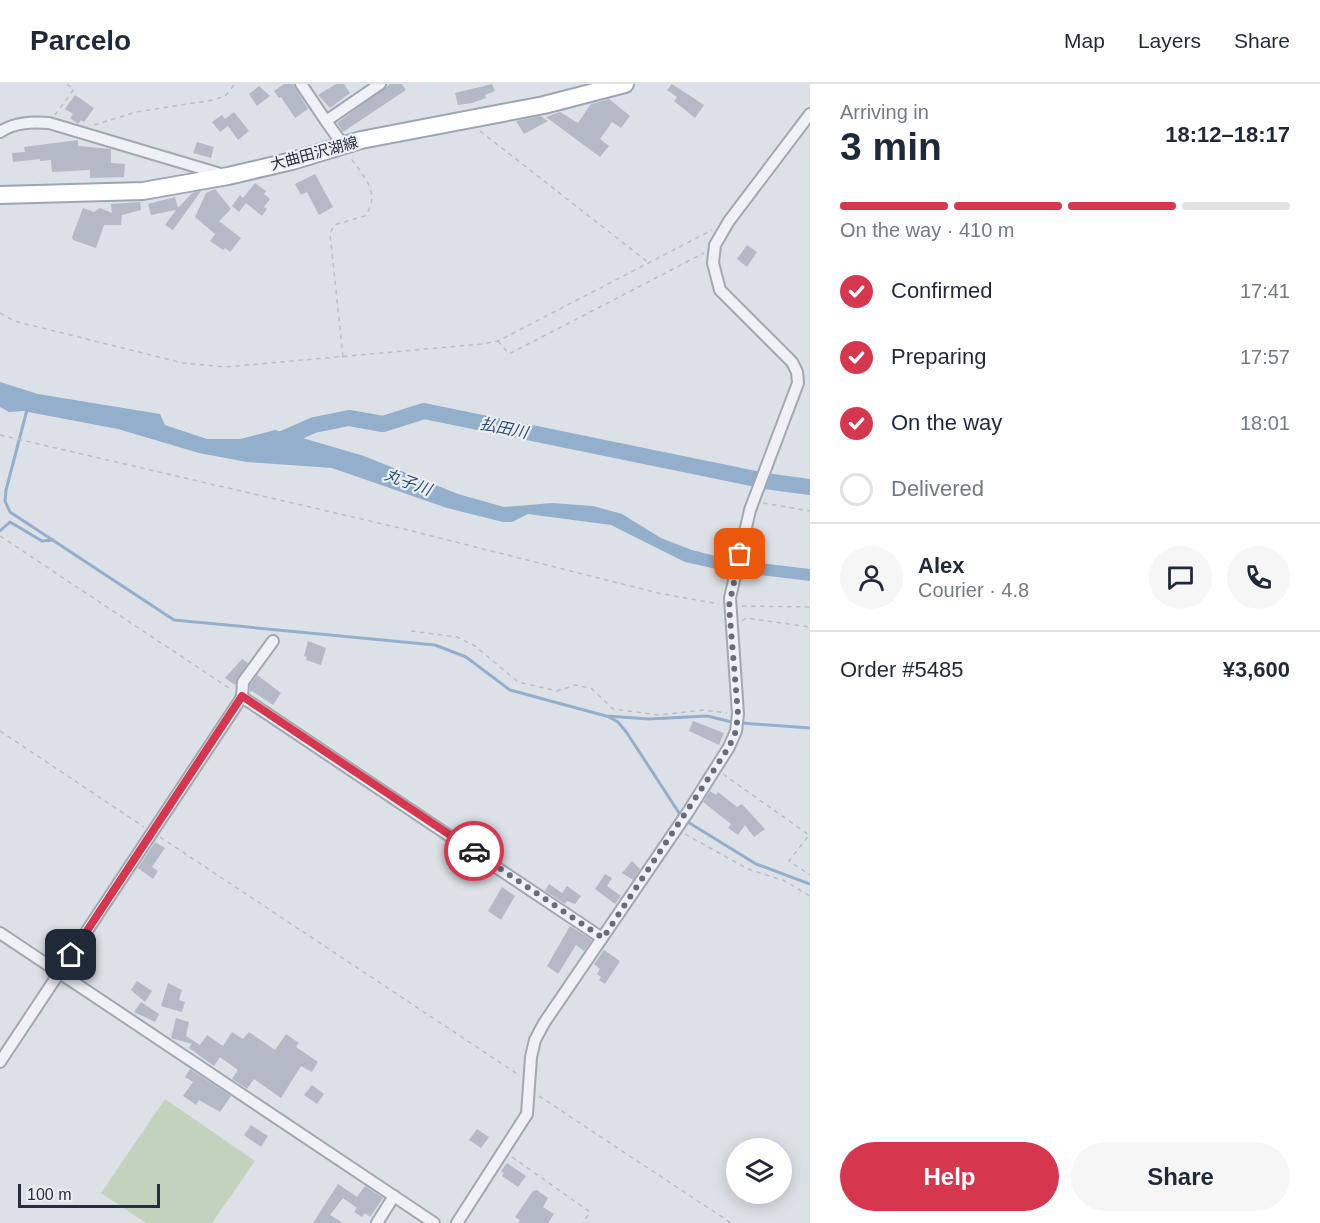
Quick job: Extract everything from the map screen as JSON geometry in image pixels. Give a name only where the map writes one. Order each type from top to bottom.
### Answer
[{"type":"main road","name":"大曲田沢湖線","points":[[0,195],[143,191],[228,176],[343,145],[468,119],[607,86]]},
{"type":"street","points":[[301,84],[343,145]]},
{"type":"street","points":[[326,121],[380,84]]},
{"type":"street","points":[[457,1223],[527,1114],[535,1040],[678,827],[736,731],[738,714],[730,602],[752,506],[798,383],[797,372],[792,362],[720,290],[714,276],[714,252],[715,245],[729,222],[810,114]]},
{"type":"street","points":[[0,132],[8,127],[32,122],[49,123],[228,176]]},
{"type":"street","points":[[0,1062],[242,696],[243,682],[273,640]]},
{"type":"street","points":[[242,696],[603,938]]},
{"type":"street","points":[[0,933],[434,1223]]},
{"type":"street","points":[[377,1223],[394,1196]]},
{"type":"path","points":[[49,123],[74,89],[66,84]]},
{"type":"path","points":[[84,132],[95,124],[136,112],[213,100],[225,96],[235,84]]},
{"type":"path","points":[[468,119],[491,141],[650,263]]},
{"type":"path","points":[[343,145],[365,175],[372,189],[372,200],[365,216],[334,225],[330,234],[343,358]]},
{"type":"path","points":[[0,313],[14,321],[183,363],[225,367],[343,358],[498,340],[729,222]]},
{"type":"path","points":[[498,340],[508,354],[701,254],[714,252]]},
{"type":"path","points":[[0,435],[400,528],[658,593],[730,602],[810,607]]},
{"type":"path","points":[[752,506],[810,511]]},
{"type":"path","points":[[0,536],[242,696]]},
{"type":"path","points":[[741,623],[746,618],[810,627]]},
{"type":"path","points":[[411,631],[457,637],[475,646],[518,682],[557,691],[575,685],[591,688],[613,709],[659,715],[703,710],[738,714]]},
{"type":"path","points":[[0,731],[731,1223]]},
{"type":"path","points":[[715,769],[809,835],[789,861],[810,875]]},
{"type":"path","points":[[678,827],[748,869],[785,881],[810,896]]},
{"type":"path","points":[[504,1151],[590,1212],[582,1223]]},
{"type":"green space","points":[[165,1099],[255,1161],[212,1223],[146,1223],[101,1193]]},
{"type":"water","name":"丸子川","points":[[0,382],[38,394],[160,414],[165,425],[207,439],[240,439],[275,430],[364,456],[458,494],[504,507],[552,503],[593,506],[622,514],[661,538],[692,550],[727,559],[810,569],[810,581],[726,571],[685,562],[611,525],[528,514],[512,522],[503,522],[447,508],[332,468],[247,462],[199,453],[118,429],[23,411],[9,412],[0,407]]},
{"type":"building","points":[[284,84],[293,84],[308,109],[295,118],[281,97],[279,98],[274,91]]},
{"type":"building","points":[[336,84],[344,84],[350,93],[330,108],[318,95]]},
{"type":"building","points":[[390,84],[402,84],[406,90],[343,132],[337,123]]},
{"type":"building","points":[[492,84],[495,91],[485,95],[486,98],[458,105],[455,93]]},
{"type":"building","points":[[672,84],[704,105],[695,118],[674,101],[677,97],[667,90]]},
{"type":"building","points":[[259,86],[270,96],[257,106],[249,94]]},
{"type":"building","points":[[75,95],[94,108],[84,122],[81,120],[78,124],[70,118],[73,114],[65,109]]},
{"type":"building","points":[[609,99],[630,116],[621,128],[612,122],[600,139],[609,146],[600,157],[546,117],[560,112],[578,123],[591,104]]},
{"type":"building","points":[[234,112],[249,131],[238,140],[228,126],[220,132],[212,122],[222,115],[225,119]]},
{"type":"building","points":[[540,116],[548,121],[524,134],[516,121]]},
{"type":"building","points":[[78,140],[78,146],[111,149],[111,163],[125,164],[124,177],[90,178],[90,170],[52,172],[51,160],[13,162],[12,153],[25,152],[24,147]]},
{"type":"building","points":[[197,142],[214,147],[211,158],[193,153]]},
{"type":"building","points":[[315,174],[333,207],[319,215],[307,192],[301,195],[295,184]]},
{"type":"building","points":[[255,183],[266,191],[264,194],[270,199],[264,207],[267,209],[262,216],[246,203],[239,212],[232,206],[240,195],[243,198]]},
{"type":"building","points":[[215,189],[231,209],[219,221],[241,238],[230,252],[210,241],[215,234],[195,217],[206,193]]},
{"type":"building","points":[[201,191],[173,230],[165,225],[176,210],[151,215],[148,204],[175,197],[178,208],[192,193]]},
{"type":"building","points":[[140,202],[141,210],[122,215],[121,225],[104,225],[96,248],[73,240],[72,237],[83,208],[94,212],[100,208],[112,213],[111,204]]},
{"type":"building","points":[[747,245],[757,252],[747,267],[737,259]]},
{"type":"building","points":[[308,641],[326,648],[321,665],[306,660],[307,657],[304,656]]},
{"type":"building","points":[[242,659],[248,663],[235,685],[225,678]]},
{"type":"building","points":[[257,675],[281,693],[273,705],[252,691],[250,693],[250,685]]},
{"type":"building","points":[[693,721],[724,733],[719,745],[689,731]]},
{"type":"building","points":[[710,791],[716,795],[718,792],[737,807],[742,804],[765,829],[754,837],[745,825],[738,835],[728,828],[731,824],[703,802]]},
{"type":"building","points":[[155,842],[165,848],[152,867],[158,871],[153,879],[138,868]]},
{"type":"building","points":[[632,861],[640,869],[633,880],[622,873]]},
{"type":"building","points":[[605,874],[612,878],[607,886],[621,896],[615,904],[595,889]]},
{"type":"building","points":[[549,884],[562,893],[567,886],[581,896],[575,904],[567,901],[565,904],[545,891]]},
{"type":"building","points":[[502,887],[515,896],[501,920],[488,911]]},
{"type":"building","points":[[570,926],[592,940],[584,951],[576,945],[558,974],[547,966]]},
{"type":"building","points":[[604,950],[620,961],[605,984],[599,980],[601,977],[597,974],[600,969],[594,964]]},
{"type":"building","points":[[137,981],[152,991],[145,1002],[131,990]]},
{"type":"building","points":[[168,983],[182,990],[179,1000],[185,1002],[182,1012],[161,1006]]},
{"type":"building","points":[[141,1002],[159,1014],[155,1022],[134,1012]]},
{"type":"building","points":[[176,1018],[189,1022],[186,1036],[200,1045],[207,1035],[223,1046],[232,1032],[243,1039],[249,1032],[275,1050],[286,1034],[299,1043],[296,1047],[318,1062],[312,1072],[301,1066],[281,1098],[254,1079],[247,1089],[232,1079],[238,1070],[220,1057],[214,1066],[189,1048],[192,1044],[171,1038]]},
{"type":"building","points":[[190,1069],[231,1096],[220,1112],[199,1100],[196,1105],[183,1096],[193,1082],[185,1077]]},
{"type":"building","points":[[312,1085],[324,1094],[317,1104],[304,1095]]},
{"type":"building","points":[[251,1125],[268,1136],[261,1147],[244,1135]]},
{"type":"building","points":[[477,1129],[489,1137],[481,1148],[469,1140]]},
{"type":"building","points":[[507,1163],[526,1176],[518,1187],[502,1176],[504,1173],[501,1171]]},
{"type":"building","points":[[338,1184],[357,1197],[365,1186],[383,1198],[370,1217],[365,1213],[362,1217],[354,1212],[357,1208],[343,1198],[330,1215],[343,1223],[313,1223]]},
{"type":"building","points":[[537,1190],[548,1198],[543,1207],[554,1214],[548,1223],[518,1223],[520,1220],[515,1217],[533,1191]]},
{"type":"waterway","points":[[27,410],[6,490],[5,501],[10,512],[174,620],[435,645],[466,657],[510,690],[606,716],[649,719],[707,716],[732,722]]},
{"type":"waterway","name":"払田川","points":[[273,443],[314,425],[349,418],[383,424],[424,411],[756,479]]},
{"type":"waterway","name":"払田川","points":[[765,481],[810,487]]},
{"type":"waterway","points":[[0,531],[10,522],[42,541],[53,540]]},
{"type":"waterway","points":[[609,717],[618,722],[627,733],[683,819],[756,864],[810,884]]},
{"type":"waterway","points":[[741,723],[810,728]]},
{"type":"way so far","points":[[474,851],[603,938],[688,812],[729,747],[736,731],[738,714],[729,606],[740,554]]},
{"type":"route","points":[[71,955],[242,696],[474,851]]}]
